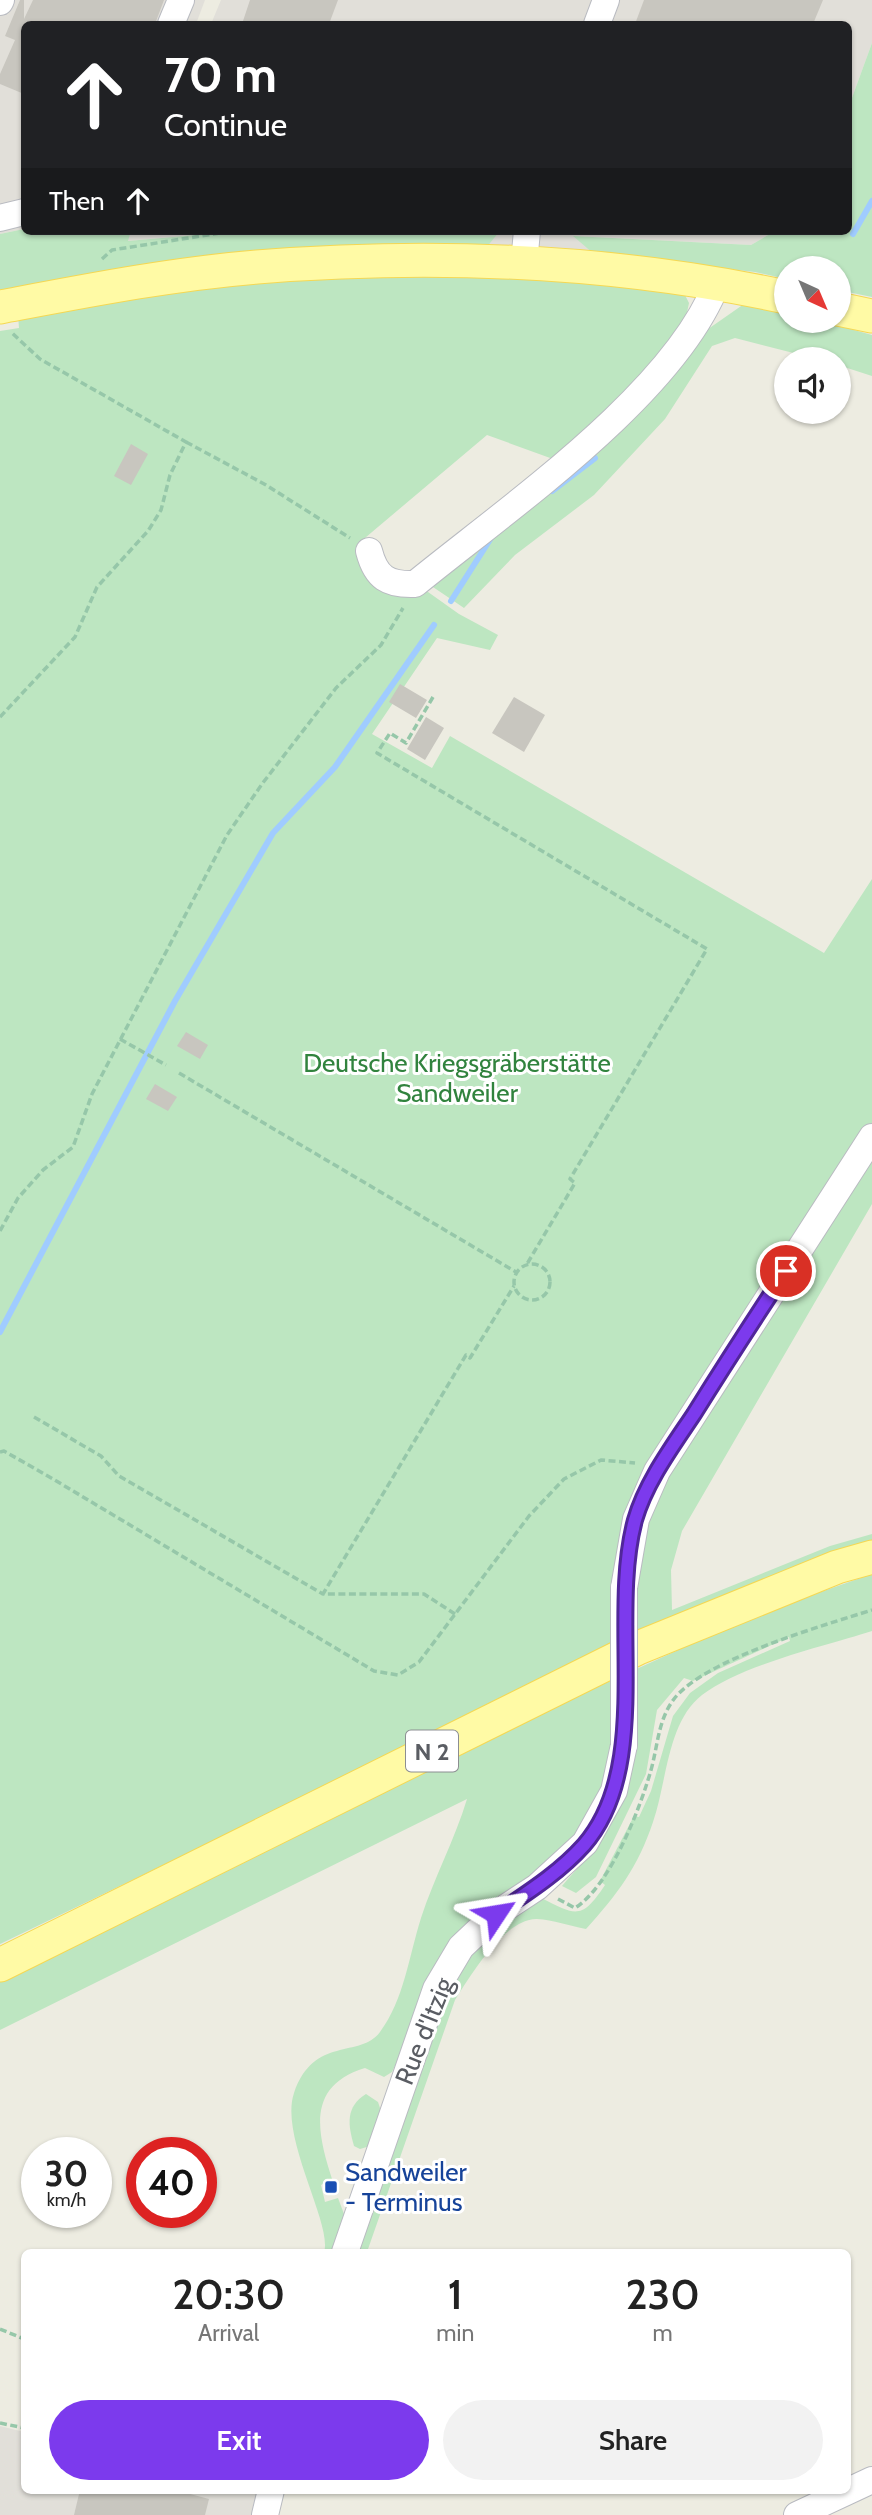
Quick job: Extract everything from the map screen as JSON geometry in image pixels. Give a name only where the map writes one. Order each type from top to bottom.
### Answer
[{"type":"main road","points":[[1,307],[149,280],[256,267],[385,260],[526,247],[774,295]]},
{"type":"main road","points":[[851,312],[872,316]]},
{"type":"main road","name":"N 2","points":[[0,1965],[638,1648],[837,1567],[872,1556]]},
{"type":"street","points":[[172,21],[181,0]]},
{"type":"street","points":[[598,21],[606,0]]},
{"type":"street","points":[[0,218],[21,213]]},
{"type":"street","points":[[369,551],[373,567],[384,581],[398,585],[415,584],[564,463],[657,375],[705,312],[717,283]]},
{"type":"street","points":[[657,1471],[872,1137]]},
{"type":"street","name":"Rue d'Itzig","points":[[346,2249],[436,1989],[461,1947],[496,1914],[537,1887],[585,1843],[614,1791],[624,1745],[624,1588],[636,1519],[657,1471]]},
{"type":"street","points":[[851,2490],[872,2480]]},
{"type":"street","points":[[265,2515],[270,2494]]},
{"type":"street","points":[[797,2515],[842,2494]]},
{"type":"path","points":[[1,307],[4,325],[40,359],[265,485],[369,551]]},
{"type":"path","points":[[0,717],[75,637],[96,587],[148,531],[161,510],[170,475],[187,442]]},
{"type":"path","points":[[0,1231],[18,1198],[43,1170],[74,1147],[92,1094],[228,835],[262,784],[337,688],[381,645],[415,584]]},
{"type":"path","points":[[323,1594],[466,1355],[470,1357],[514,1286],[516,1272],[527,1264],[575,1183],[570,1180],[707,949],[377,753],[390,733],[406,743],[433,697]]},
{"type":"path","points":[[120,1039],[166,1065]]},
{"type":"path","points":[[179,1073],[516,1272]]},
{"type":"path","points":[[514,1286],[529,1300],[543,1296],[548,1290],[549,1277],[546,1270],[541,1266],[527,1264]]},
{"type":"path","points":[[34,1417],[101,1456],[119,1476],[323,1594],[424,1594],[455,1615]]},
{"type":"path","points":[[2,1452],[374,1671],[398,1675],[419,1662],[528,1516],[564,1479],[601,1460],[640,1463],[657,1471]]},
{"type":"path","points":[[537,1887],[575,1908],[586,1901],[620,1848],[643,1796],[662,1721],[674,1699],[693,1681],[789,1636],[872,1610]]},
{"type":"path","points":[[0,2329],[21,2338]]},
{"type":"path","points":[[0,2423],[21,2427]]},
{"type":"shaded area","points":[[0,0],[205,0],[197,21],[21,21],[21,230],[0,234]]},
{"type":"shaded area","points":[[221,0],[872,0],[872,43],[852,98],[852,21],[212,21]]},
{"type":"shaded area","points":[[129,235],[195,235],[127,241]]},
{"type":"shaded area","points":[[496,235],[768,235],[751,245],[574,236],[614,271],[473,261]]},
{"type":"shaded area","points":[[0,2426],[21,2431],[21,2494],[270,2495],[265,2515],[0,2515]]},
{"type":"green space","points":[[872,43],[872,297],[851,293],[851,256],[774,256],[774,276],[594,254],[573,236],[751,245],[768,235],[852,235],[852,98]]},
{"type":"green space","points":[[21,230],[21,235],[130,235],[128,241],[195,235],[497,235],[485,249],[0,293],[0,234]]},
{"type":"green space","name":"Deutsche Kriegsgräberstätte Sandweiler","points":[[398,273],[528,277],[684,293],[689,303],[685,322],[691,331],[564,463],[487,435],[359,543],[459,614],[498,635],[490,650],[437,638],[372,734],[432,768],[450,736],[824,953],[872,879],[872,1204],[682,1531],[671,1570],[672,1610],[830,1546],[872,1534],[872,1547],[660,1625],[0,1944],[0,331],[19,328],[18,315],[249,279]]},
{"type":"green space","points":[[744,304],[774,310],[774,333],[851,333],[851,329],[872,335],[872,376],[851,369],[851,347],[774,348],[735,338],[712,346],[665,419],[594,495],[515,555],[464,608],[430,585],[701,334]]},
{"type":"green space","points":[[872,1574],[872,1631],[784,1657],[738,1674],[702,1695],[690,1707],[675,1737],[658,1806],[641,1853],[617,1892],[586,1929],[537,1919],[525,1921],[501,1938],[479,1964],[455,2000],[368,2249],[355,2249],[423,2051],[460,1966],[484,1936],[541,1898],[570,1911],[590,1905],[605,1885],[600,1881],[634,1816],[639,1817],[651,1791],[673,1716],[690,1693],[718,1673],[790,1641],[789,1637],[693,1681],[684,1678],[657,1710],[646,1774],[596,1877],[576,1893],[562,1886],[604,1836],[623,1796],[633,1758],[638,1675],[616,1685],[608,1774],[599,1802],[587,1823],[551,1862],[484,1915],[446,1950],[436,1963],[421,1993],[392,2072],[384,2077],[365,2068],[346,2076],[333,2086],[325,2099],[320,2128],[332,2179],[321,2185],[325,2202],[338,2198],[344,2214],[334,2249],[324,2249],[321,2222],[299,2156],[291,2111],[294,2093],[313,2063],[325,2055],[371,2040],[388,2019],[405,1977],[426,1903],[467,1799],[0,2030],[0,1977],[551,1708],[755,1615]]},
{"type":"green space","points":[[366,2094],[378,2102],[381,2111],[370,2146],[360,2149],[354,2146],[350,2117],[354,2105]]},
{"type":"building","points":[[20,0],[24,0],[24,19],[33,0],[164,0],[156,21],[21,21],[21,93],[0,84],[0,74],[15,40],[5,36]]},
{"type":"building","points":[[250,0],[338,0],[330,21],[243,21]]},
{"type":"building","points":[[644,0],[823,0],[814,21],[636,21]]},
{"type":"building","points":[[131,444],[148,454],[131,485],[114,476]]},
{"type":"building","points":[[400,684],[427,700],[416,718],[389,702]]},
{"type":"building","points":[[514,697],[545,715],[524,752],[492,733]]},
{"type":"building","points":[[426,717],[444,728],[425,760],[407,749]]},
{"type":"building","points":[[186,1032],[208,1045],[200,1059],[177,1046]]},
{"type":"building","points":[[155,1084],[177,1097],[168,1111],[146,1099]]},
{"type":"building","points":[[79,2494],[190,2494],[209,2499],[205,2515],[74,2515]]},
{"type":"waterway","points":[[853,234],[872,201]]},
{"type":"waterway","points":[[552,491],[595,458]]},
{"type":"waterway","points":[[451,601],[491,538]]},
{"type":"waterway","points":[[0,1332],[175,1001],[273,833],[335,767],[434,625]]},
{"type":"place","name":"Sandweiler - Terminus","points":[[331,2187]]},
{"type":"route","points":[[496,1914],[562,1867],[585,1843],[614,1791],[624,1745],[624,1588],[636,1519],[657,1471],[786,1271]]}]
